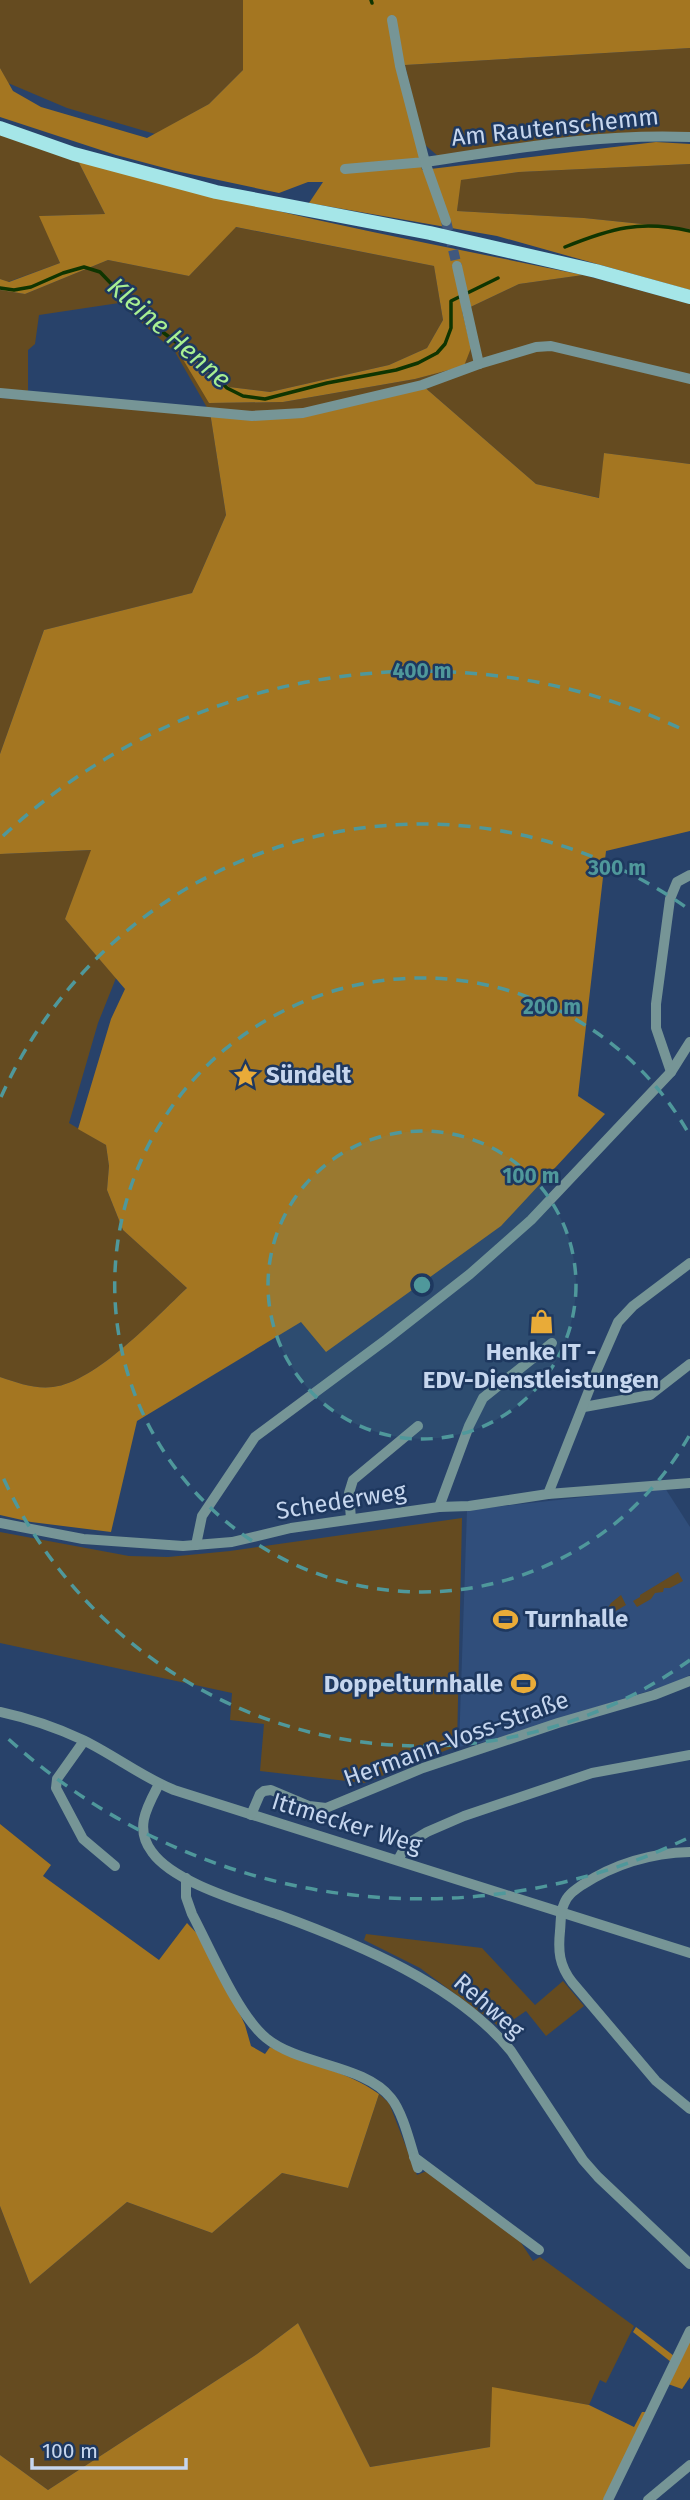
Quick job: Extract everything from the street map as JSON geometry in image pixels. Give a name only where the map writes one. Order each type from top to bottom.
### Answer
[{"type":"main road","points":[[0,128],[74,154],[216,191],[443,236],[596,271],[690,297]]},
{"type":"street","points":[[392,20],[400,66],[425,162],[446,221]]},
{"type":"street","name":"Am Rautenschemm","points":[[345,169],[425,162],[525,147],[655,136],[690,138]]},
{"type":"street","points":[[457,266],[479,364]]},
{"type":"street","points":[[0,393],[252,416],[281,415],[303,413],[422,385],[479,364],[551,346],[690,379]]},
{"type":"street","points":[[671,1072],[656,1028],[656,1004],[670,899],[677,882],[690,874]]},
{"type":"street","points":[[196,1545],[202,1516],[260,1431],[358,1361],[494,1253],[531,1220],[671,1072],[690,1042]]},
{"type":"street","points":[[548,1494],[618,1322],[633,1306],[690,1263]]},
{"type":"street","points":[[439,1507],[477,1407],[490,1391],[527,1357],[552,1343]]},
{"type":"street","points":[[584,1407],[653,1394],[690,1364]]},
{"type":"street","points":[[351,1519],[351,1483],[418,1426]]},
{"type":"street","name":"Schederweg","points":[[0,1523],[83,1539],[142,1545],[196,1545],[232,1542],[291,1528],[439,1507],[469,1506],[548,1494],[690,1483]]},
{"type":"street","name":"Hermann-Voss-Straße","points":[[251,1815],[264,1791],[271,1790],[316,1808],[333,1807],[423,1768],[558,1723],[654,1695],[690,1681]]},
{"type":"street","name":"Ittmecker Weg","points":[[0,1712],[84,1741],[159,1783],[251,1815],[690,1953]]},
{"type":"street","points":[[84,1741],[57,1779],[57,1788],[83,1839],[115,1866]]},
{"type":"street","points":[[398,1860],[412,1841],[464,1816],[592,1773],[690,1755]]},
{"type":"street","name":"Rehweg","points":[[159,1783],[145,1809],[143,1832],[148,1847],[170,1870],[384,1959],[424,1980],[472,2015],[511,2051],[583,2160],[690,2264]]},
{"type":"street","points":[[690,1852],[651,1856],[618,1866],[575,1890],[566,1899],[561,1912],[559,1952],[566,1975],[656,2081],[690,2109]]},
{"type":"street","points":[[186,1878],[186,1897],[192,1914],[252,2023],[275,2045],[354,2074],[382,2089],[396,2104],[416,2163],[539,2250]]},
{"type":"street","points":[[608,2500],[690,2331]]},
{"type":"street","points":[[648,2500],[690,2465]]},
{"type":"shaded area","points":[[0,0],[243,0],[243,70],[209,104],[155,134],[67,108],[8,83],[0,68]]},
{"type":"shaded area","points":[[243,0],[690,0],[690,48],[405,65],[422,170],[656,142],[690,144],[690,164],[519,172],[461,180],[457,211],[584,218],[690,229],[690,290],[497,236],[309,203],[323,182],[308,182],[279,193],[116,155],[0,117],[0,68],[13,91],[41,107],[147,138],[209,104],[243,70]]},
{"type":"shaded area","points":[[690,48],[690,133],[438,156],[424,144],[405,65]]},
{"type":"shaded area","points":[[0,135],[77,159],[105,214],[40,216],[60,263],[8,282],[0,279]]},
{"type":"shaded area","points":[[77,159],[265,208],[583,275],[519,284],[462,311],[471,348],[464,366],[415,379],[283,402],[209,403],[178,351],[197,355],[229,387],[270,392],[389,365],[427,348],[443,320],[434,266],[236,227],[189,276],[108,260],[25,294],[0,290],[0,279],[9,282],[60,263],[39,216],[105,214]]},
{"type":"shaded area","points":[[690,164],[690,229],[584,218],[457,211],[460,180],[519,172]]},
{"type":"shaded area","points":[[235,227],[434,266],[443,320],[427,348],[389,365],[270,392],[229,387],[197,355],[209,403],[283,402],[415,379],[463,366],[462,311],[519,284],[583,275],[690,304],[690,464],[604,453],[600,498],[536,484],[422,385],[322,409],[210,412],[226,515],[192,593],[44,630],[0,754],[0,398],[209,411],[175,352],[119,303],[39,315],[35,344],[28,350],[28,395],[0,393],[0,290],[25,294],[108,260],[189,276]]},
{"type":"shaded area","points":[[422,385],[536,484],[599,498],[604,453],[690,464],[690,831],[606,851],[578,1096],[605,1114],[501,1226],[326,1352],[301,1322],[137,1421],[111,1532],[31,1522],[0,1515],[0,1377],[26,1385],[53,1387],[88,1374],[142,1331],[187,1288],[123,1230],[107,1190],[109,1166],[106,1145],[78,1129],[111,1019],[125,989],[65,919],[91,850],[0,854],[0,754],[44,630],[192,593],[226,515],[210,412],[322,409]]},
{"type":"shaded area","points":[[92,850],[65,919],[116,978],[98,1023],[69,1123],[106,1145],[109,1166],[107,1190],[123,1230],[187,1288],[125,1346],[88,1374],[53,1387],[39,1387],[0,1377],[0,854]]},
{"type":"shaded area","points":[[665,1488],[690,1527],[690,1675],[671,1684],[484,1742],[459,1747],[467,1510]]},
{"type":"shaded area","points":[[462,1518],[457,1746],[364,1783],[260,1771],[264,1724],[230,1720],[232,1693],[0,1643],[0,1532],[129,1556],[168,1557],[230,1551]]},
{"type":"shaded area","points":[[678,1572],[683,1581],[664,1588],[663,1592],[655,1593],[651,1599],[637,1607],[633,1601],[640,1595]]},
{"type":"shaded area","points":[[621,1595],[626,1605],[580,1629],[580,1626],[605,1612]]},
{"type":"shaded area","points":[[0,1824],[51,1865],[43,1876],[159,1960],[187,1923],[208,1945],[245,2025],[251,2046],[265,2054],[270,2047],[340,2073],[379,2094],[348,2188],[282,2173],[212,2233],[127,2202],[30,2284],[0,2206]]},
{"type":"shaded area","points":[[366,1934],[482,1948],[535,2005],[563,1981],[584,2006],[546,2036],[526,2011],[501,2028],[420,1968],[364,1940]]},
{"type":"shaded area","points":[[379,2094],[389,2103],[417,2175],[429,2170],[516,2235],[533,2261],[540,2257],[634,2326],[606,2383],[600,2380],[589,2405],[493,2388],[490,2447],[370,2467],[298,2323],[257,2354],[48,2490],[0,2455],[0,2206],[30,2284],[127,2202],[212,2233],[282,2173],[348,2188]]},
{"type":"shaded area","points":[[298,2323],[370,2467],[490,2447],[492,2387],[589,2405],[634,2427],[642,2412],[647,2412],[603,2500],[0,2500],[0,2455],[48,2490],[257,2354]]},
{"type":"shaded area","points":[[636,2327],[674,2356],[671,2362],[633,2332]]},
{"type":"shaded area","points":[[690,2337],[690,2377],[682,2389],[668,2384]]},
{"type":"waterway","name":"Kleine Henne","points":[[565,247],[597,235],[641,226],[690,231]]},
{"type":"waterway","name":"Kleine Henne","points":[[0,288],[14,290],[31,287],[84,267],[100,272],[145,319],[196,357],[227,388],[243,396],[265,399],[418,363],[437,353],[445,344],[451,328],[451,301],[498,278]]},
{"type":"tunnel","points":[[446,221],[457,266]]},
{"type":"place","name":"Sündelt","points":[[246,1075]]},
{"type":"place","name":"Henke IT - EDV-Dienstleistungen","points":[[541,1321]]},
{"type":"place","name":"Turnhalle","points":[[505,1619]]},
{"type":"place","name":"Doppelturnhalle","points":[[523,1684]]}]
